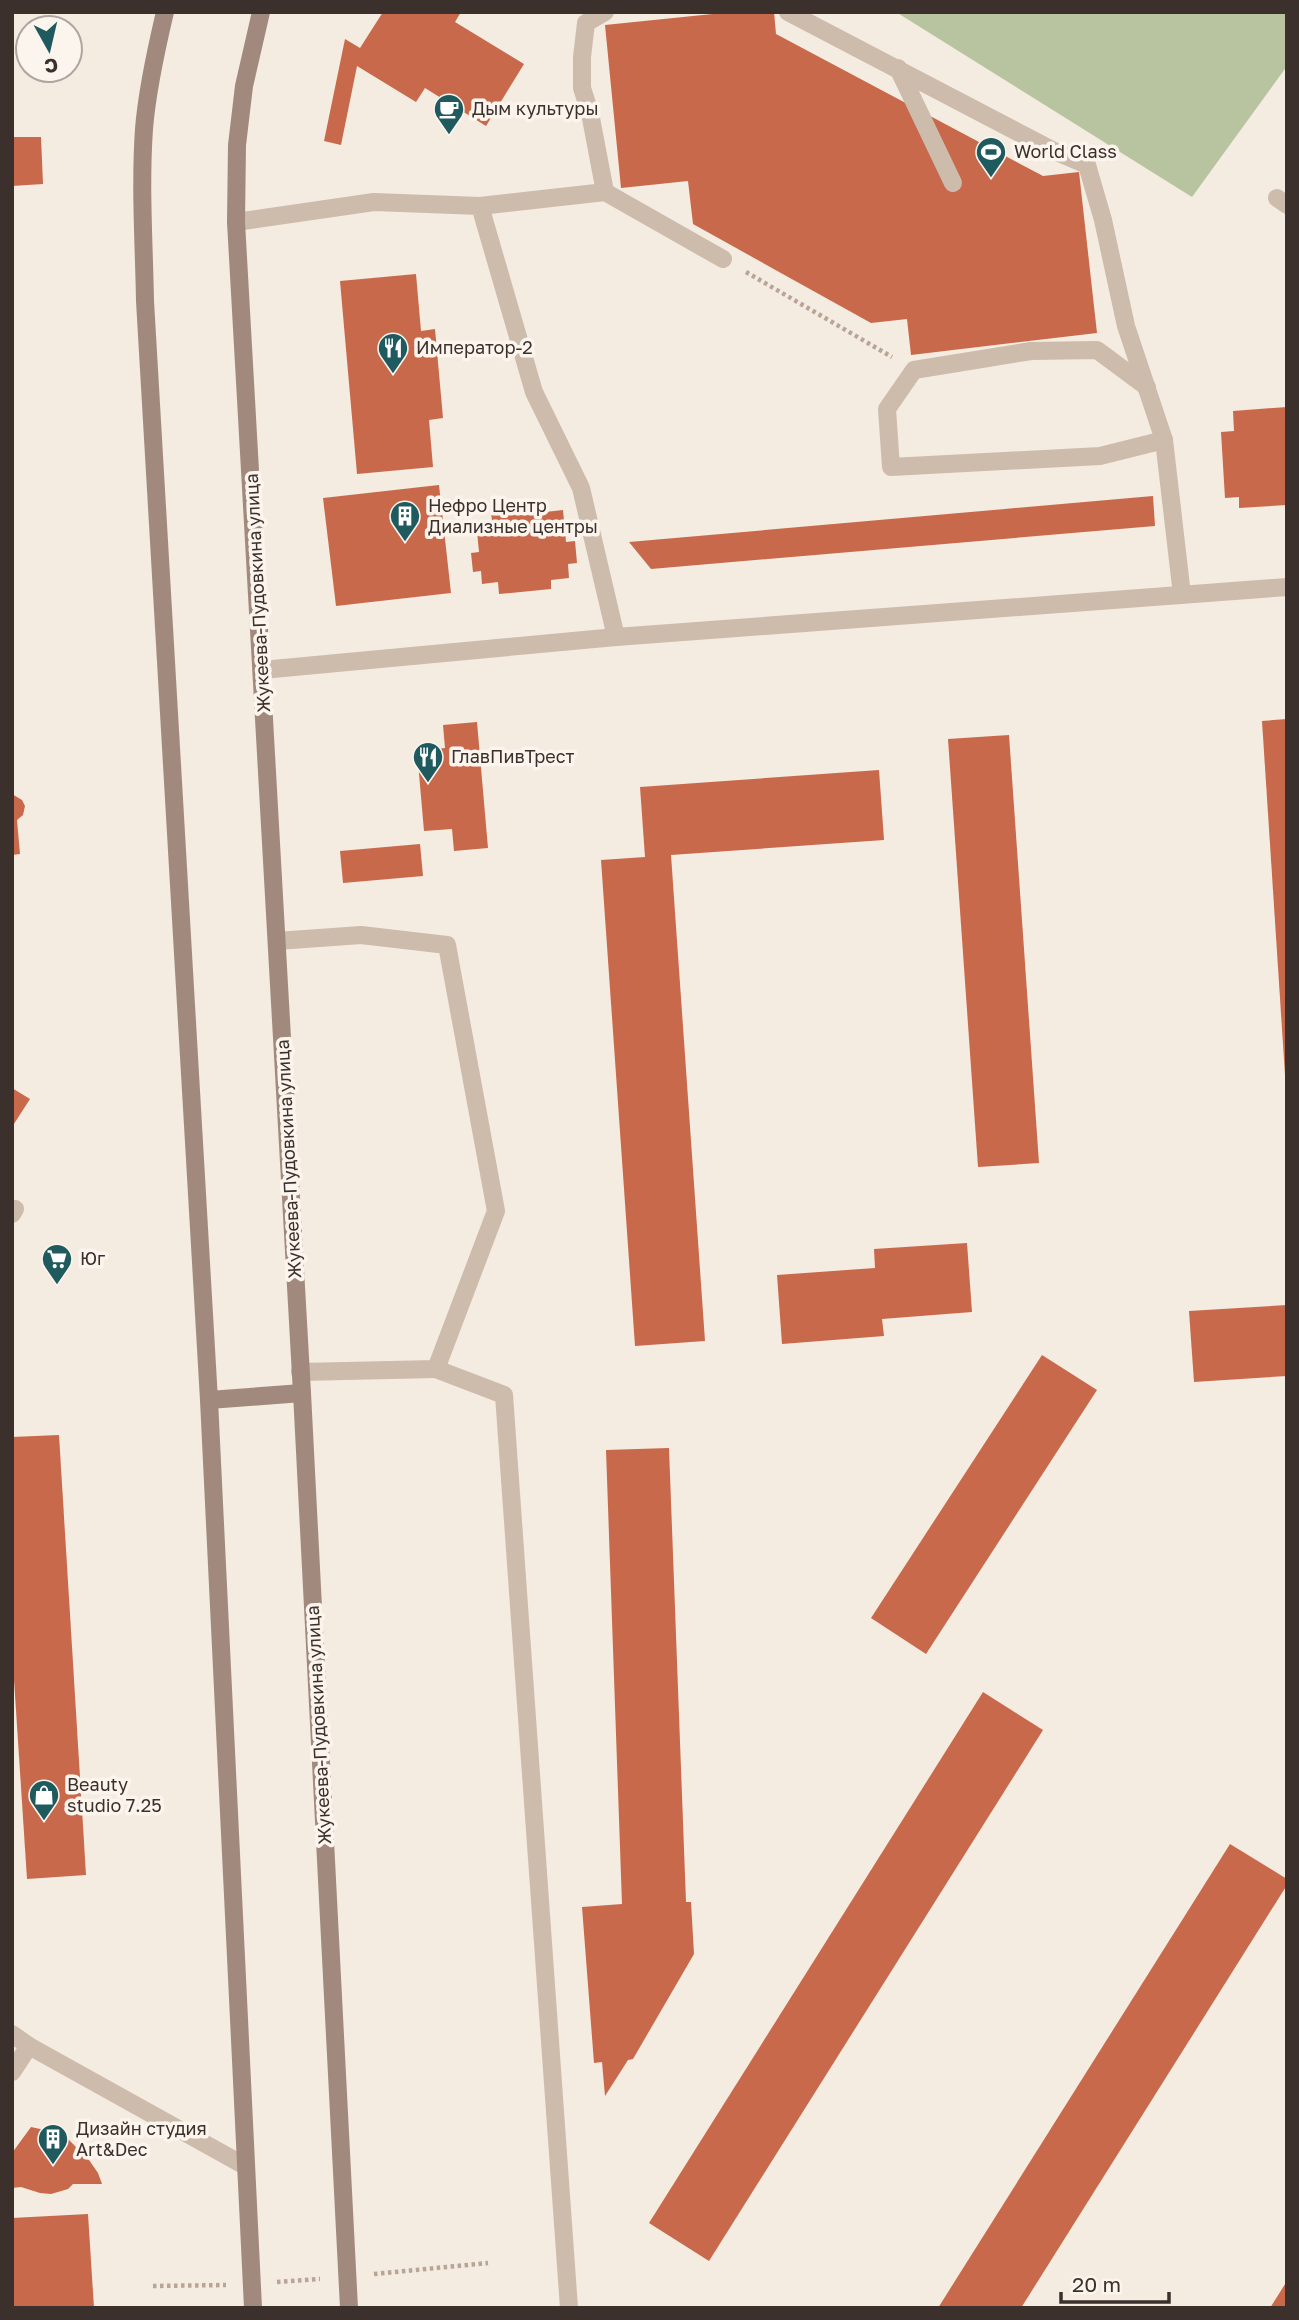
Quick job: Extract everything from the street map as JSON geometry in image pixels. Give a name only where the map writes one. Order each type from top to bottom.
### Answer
[{"type":"main road","points":[[165,12],[154,57],[144,129],[145,301],[209,1400],[253,2308]]},
{"type":"main road","name":"Жукеева-Пудовкина улица","points":[[261,12],[244,86],[238,134],[236,222],[302,1393],[349,2308]]},
{"type":"main road","points":[[209,1400],[302,1393]]},
{"type":"street","points":[[605,12],[586,23],[582,88],[590,113],[605,192]]},
{"type":"street","points":[[788,12],[1052,150],[1087,165],[1103,220],[1126,326],[1164,440],[1182,595]]},
{"type":"street","points":[[898,68],[953,183]]},
{"type":"street","points":[[236,222],[374,202],[480,206],[605,192],[723,259]]},
{"type":"street","points":[[480,206],[534,392],[581,488],[616,637]]},
{"type":"street","points":[[1147,387],[1097,350],[1031,351],[914,370],[887,410],[891,467],[1100,456],[1164,440]]},
{"type":"street","points":[[262,670],[616,637],[1287,587]]},
{"type":"street","points":[[277,942],[361,935],[447,945],[496,1211],[436,1369]]},
{"type":"street","points":[[300,1372],[436,1369],[504,1395],[569,2308]]},
{"type":"street","points":[[12,2034],[245,2166]]},
{"type":"street","points":[[12,2072],[29,2046]]},
{"type":"path","points":[[723,259],[914,370]]},
{"type":"green space","points":[[896,12],[1287,12],[1287,66],[1192,197]]},
{"type":"building","points":[[383,12],[461,12],[455,22],[524,64],[486,126],[425,88],[416,102],[357,66],[341,145],[324,141],[345,39],[360,48]]},
{"type":"building","points":[[732,12],[774,12],[776,34],[1043,176],[1079,172],[1097,333],[911,355],[907,319],[871,323],[693,224],[688,181],[621,188],[605,25]]},
{"type":"building","points":[[12,137],[41,137],[43,184],[12,186]]},
{"type":"building","name":"Император-2","points":[[416,274],[421,331],[435,329],[443,418],[429,420],[433,467],[357,474],[340,281]]},
{"type":"building","points":[[1287,407],[1287,505],[1239,508],[1239,497],[1225,498],[1221,432],[1234,431],[1233,411]]},
{"type":"building","name":"Нефро Центр Диализные центры","points":[[439,485],[451,593],[336,606],[323,498]]},
{"type":"building","points":[[1153,496],[1155,526],[651,569],[629,542]]},
{"type":"building","points":[[543,501],[545,512],[563,510],[566,542],[575,541],[577,563],[568,564],[569,578],[551,580],[551,589],[499,594],[498,582],[482,584],[481,571],[473,572],[471,553],[479,552],[476,521],[492,520],[490,506]]},
{"type":"building","points":[[1287,719],[1287,1074],[1285,1075],[1262,721]]},
{"type":"building","points":[[477,722],[488,848],[454,851],[452,829],[424,831],[417,751],[445,748],[443,725]]},
{"type":"building","points":[[1009,735],[1039,1163],[978,1167],[948,739]]},
{"type":"building","points":[[879,770],[884,840],[671,855],[705,1341],[635,1346],[601,860],[645,857],[640,787]]},
{"type":"building","points":[[12,794],[22,800],[25,806],[23,815],[17,820],[20,854],[12,855]]},
{"type":"building","points":[[420,844],[423,876],[343,883],[340,851]]},
{"type":"building","points":[[12,1088],[30,1099],[12,1127]]},
{"type":"building","points":[[967,1243],[972,1312],[882,1319],[884,1336],[782,1344],[777,1275],[875,1268],[874,1249]]},
{"type":"building","points":[[1287,1305],[1287,1376],[1194,1382],[1189,1311]]},
{"type":"building","points":[[1042,1355],[1097,1390],[926,1654],[871,1618]]},
{"type":"building","points":[[59,1435],[86,1875],[27,1879],[12,1649],[12,1437]]},
{"type":"building","points":[[669,1448],[686,1902],[691,1902],[694,1954],[633,2059],[628,2060],[605,2096],[602,2062],[594,2063],[582,1907],[622,1904],[606,1450]]},
{"type":"building","points":[[983,1692],[1043,1730],[709,2261],[649,2223]]},
{"type":"building","points":[[1230,1844],[1287,1879],[1287,1885],[1021,2308],[938,2308]]},
{"type":"building","name":"Дизайн студия Art&Dec","points":[[31,2127],[63,2134],[89,2160],[102,2184],[73,2184],[68,2189],[51,2194],[21,2187],[12,2188],[12,2153]]},
{"type":"building","points":[[88,2214],[94,2308],[12,2308],[12,2218]]},
{"type":"building","points":[[1287,2281],[1287,2308],[1270,2308]]},
{"type":"place","name":"Дым культуры","points":[[449,136]]},
{"type":"place","name":"World Class","points":[[991,179]]},
{"type":"place","name":"Император-2","points":[[393,375]]},
{"type":"place","name":"Нефро Центр Диализные центры","points":[[405,543]]},
{"type":"place","name":"ГлавПивТрест","points":[[428,784]]},
{"type":"place","name":"Юг","points":[[57,1286]]},
{"type":"place","name":"Beauty studio 7.25","points":[[44,1822]]},
{"type":"place","name":"Дизайн студия Art&Dec","points":[[53,2166]]}]
